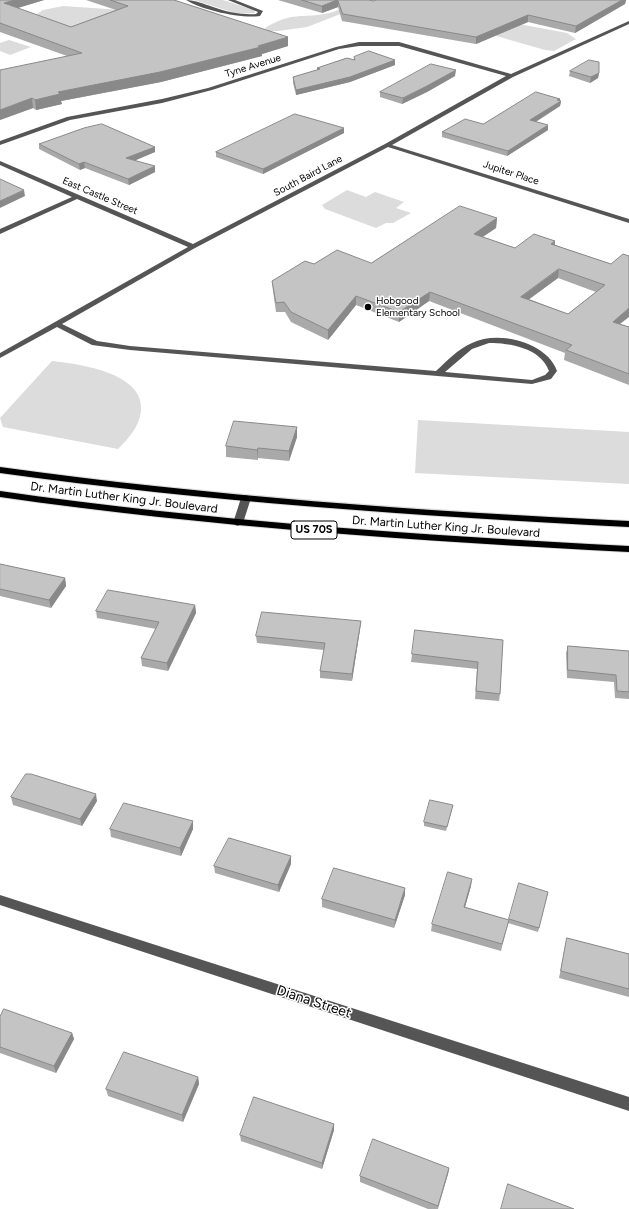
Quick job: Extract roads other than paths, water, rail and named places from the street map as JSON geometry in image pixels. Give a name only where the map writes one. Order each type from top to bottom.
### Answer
[{"type":"main road","name":"Dr. Martin Luther King Jr. Boulevard","points":[[0,470],[45,477],[246,498],[434,515],[629,524]]},
{"type":"main road","name":"Dr. Martin Luther King Jr. Boulevard","points":[[0,494],[157,516],[342,532],[629,549]]},
{"type":"street","points":[[188,0],[237,16],[248,17],[258,15],[260,11],[230,0]]},
{"type":"street","name":"South Baird Lane","points":[[0,356],[193,247],[387,145],[511,76],[629,22]]},
{"type":"street","name":"Tyne Avenue","points":[[0,143],[69,118],[162,101],[206,90],[338,48],[359,44],[378,43],[406,45],[511,76]]},
{"type":"street","name":"Jupiter Place","points":[[387,145],[629,221]]},
{"type":"street","name":"East Castle Street","points":[[0,163],[193,247]]},
{"type":"street","points":[[0,232],[76,197]]},
{"type":"street","points":[[56,324],[95,343],[130,348],[532,382],[548,377],[553,371],[553,365],[544,355],[536,351],[509,342],[492,340],[481,341],[472,346],[438,373]]},
{"type":"street","points":[[238,523],[246,498]]},
{"type":"street","name":"Diana Street","points":[[0,900],[629,1104]]},
{"type":"place","name":"Hobgood Elementary School","points":[[368,307]]}]
